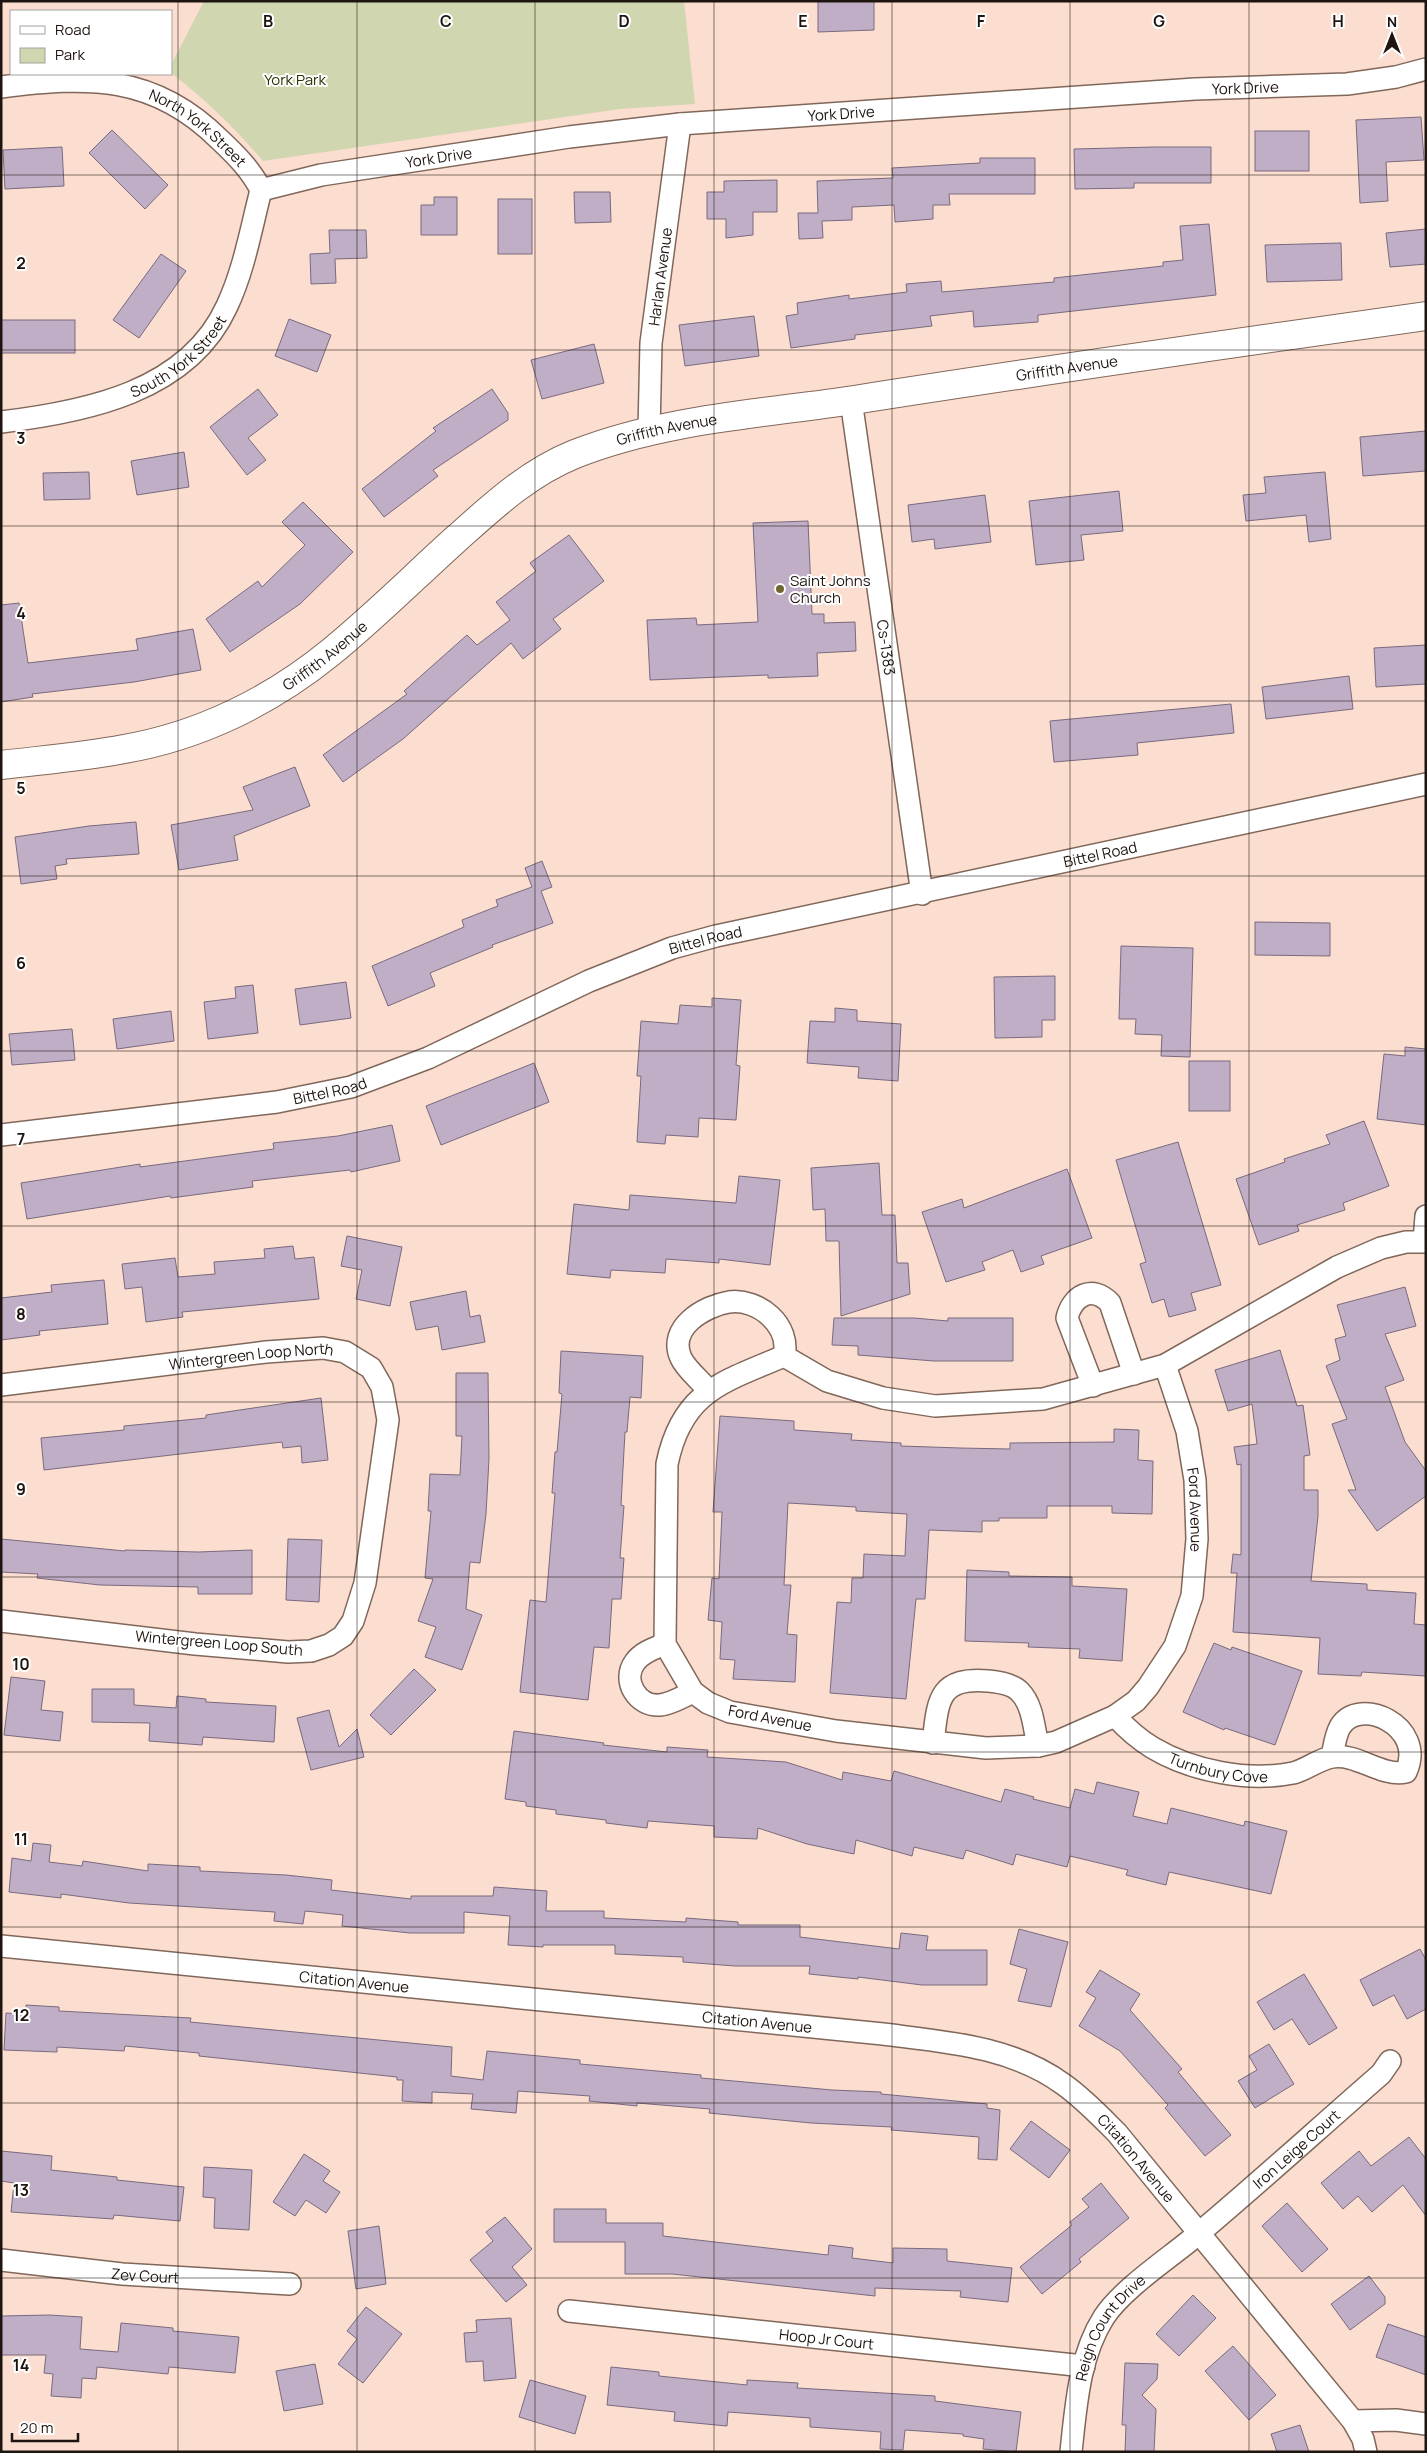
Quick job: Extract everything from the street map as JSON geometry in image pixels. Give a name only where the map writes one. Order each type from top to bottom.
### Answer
[{"type":"street","name":"York Drive","points":[[261,190],[320,175],[569,137],[680,124],[1195,89],[1347,84],[1396,77],[1426,69]]},
{"type":"street","name":"North York Street","points":[[1,87],[34,83],[100,81],[129,86],[156,96],[183,108],[210,130],[253,176],[261,190]]},
{"type":"street","name":"Harlan Avenue","points":[[649,431],[651,343],[680,124]]},
{"type":"street","name":"South York Street","points":[[1,422],[55,415],[128,395],[159,378],[187,358],[210,335],[227,308],[238,280],[261,190]]},
{"type":"street","name":"Griffith Avenue","points":[[1,765],[124,749],[172,738],[217,722],[258,702],[296,678],[332,651],[502,497],[537,473],[574,454],[649,431],[741,414],[851,400],[995,377],[1426,316]]},
{"type":"street","name":"Cs-1383","points":[[851,400],[922,894]]},
{"type":"street","name":"Bittel Road","points":[[1,1135],[277,1102],[351,1087],[428,1058],[589,981],[672,948],[716,936],[922,894],[1426,784]]},
{"type":"street","points":[[708,1390],[681,1359],[678,1347],[679,1334],[686,1324],[697,1315],[712,1308],[736,1302],[753,1306],[767,1313],[778,1324],[784,1338],[784,1356],[827,1381],[883,1398],[935,1406],[1043,1399],[1165,1365],[1337,1267],[1381,1248],[1425,1242],[1426,1216]]},
{"type":"street","points":[[1093,1386],[1067,1318],[1069,1306],[1082,1295],[1094,1294],[1105,1298],[1110,1303],[1134,1374]]},
{"type":"street","name":"Wintergreen Loop North","points":[[1,1385],[266,1352],[323,1348],[345,1352],[371,1368],[382,1386],[386,1397],[388,1420],[378,1491]]},
{"type":"street","name":"Ford Avenue","points":[[784,1356],[708,1390],[689,1409],[671,1442],[667,1464],[665,1644],[692,1692],[715,1706],[751,1717],[836,1731],[986,1748],[1038,1746],[1056,1742],[1114,1716],[1136,1702],[1148,1688],[1175,1646],[1192,1596],[1197,1539],[1195,1480],[1187,1431],[1165,1365]]},
{"type":"street","name":"Wintergreen Loop South","points":[[1,1621],[195,1644],[288,1652],[311,1651],[329,1645],[343,1636],[353,1621],[365,1584],[378,1491]]},
{"type":"street","points":[[665,1644],[650,1650],[634,1662],[630,1678],[632,1690],[643,1701],[653,1705],[668,1704],[692,1692]]},
{"type":"street","points":[[933,1743],[936,1717],[943,1695],[953,1684],[960,1681],[983,1681],[1002,1684],[1019,1691],[1027,1702],[1038,1746]]},
{"type":"street","name":"Turnbury Cove","points":[[1114,1716],[1132,1733],[1167,1756],[1219,1772],[1256,1776],[1294,1773],[1332,1757]]},
{"type":"street","name":"Citation Avenue","points":[[1,1946],[883,2034],[963,2044],[998,2052],[1031,2065],[1062,2083],[1091,2106],[1117,2133],[1353,2421],[1366,2452]]},
{"type":"street","name":"Iron Leige Court","points":[[1199,2233],[1381,2074],[1390,2061]]},
{"type":"street","name":"Reigh Count Drive","points":[[1071,2452],[1084,2366],[1090,2342],[1105,2315],[1125,2294],[1199,2233]]},
{"type":"street","name":"Zev Court","points":[[1,2260],[122,2274],[290,2284]]},
{"type":"street","name":"Hoop Jr Court","points":[[569,2311],[1084,2366]]},
{"type":"street","points":[[1353,2421],[1396,2420],[1426,2424]]},
{"type":"green space","name":"York Park","points":[[204,1],[684,1],[695,104],[620,109],[263,161],[220,115],[172,74],[172,63]]},
{"type":"building","points":[[818,1],[874,1],[874,30],[818,32]]},
{"type":"building","points":[[1421,117],[1424,160],[1386,162],[1388,201],[1360,203],[1356,120]]},
{"type":"building","points":[[112,130],[168,185],[145,209],[89,153]]},
{"type":"building","points":[[1255,131],[1309,131],[1309,171],[1255,171]]},
{"type":"building","points":[[62,147],[64,186],[5,189],[3,150]]},
{"type":"building","points":[[1211,147],[1211,183],[1134,183],[1134,188],[1075,189],[1074,149]]},
{"type":"building","points":[[980,158],[1035,158],[1035,194],[949,194],[950,205],[933,205],[933,219],[895,222],[894,205],[852,207],[852,220],[822,221],[823,238],[799,239],[798,213],[818,213],[817,181],[893,178],[892,168],[980,163]]},
{"type":"building","points":[[777,180],[777,212],[753,212],[753,235],[726,238],[726,219],[707,219],[707,192],[724,192],[724,181]]},
{"type":"building","points":[[574,192],[610,192],[611,222],[575,223]]},
{"type":"building","points":[[434,197],[457,197],[457,235],[421,235],[421,205],[434,205]]},
{"type":"building","points":[[498,199],[532,199],[532,254],[498,254]]},
{"type":"building","points":[[1209,224],[1216,295],[1038,315],[1038,322],[974,327],[973,311],[930,316],[932,326],[855,335],[855,339],[791,348],[786,316],[798,314],[797,303],[849,295],[849,299],[907,292],[906,284],[941,281],[942,292],[1054,282],[1054,278],[1163,266],[1163,262],[1183,260],[1180,226]]},
{"type":"building","points":[[1426,229],[1426,264],[1390,267],[1386,233]]},
{"type":"building","points":[[329,230],[366,230],[367,258],[335,259],[336,283],[311,284],[310,254],[330,253]]},
{"type":"building","points":[[1341,243],[1342,280],[1267,282],[1265,245]]},
{"type":"building","points":[[161,254],[186,271],[139,338],[113,320]]},
{"type":"building","points":[[754,316],[759,356],[685,366],[679,325]]},
{"type":"building","points":[[289,319],[331,335],[317,372],[275,356]]},
{"type":"building","points":[[1,320],[75,320],[75,353],[1,353]]},
{"type":"building","points":[[594,344],[604,383],[542,399],[531,360]]},
{"type":"building","points":[[258,389],[278,415],[248,438],[266,460],[247,475],[210,427]]},
{"type":"building","points":[[492,389],[508,413],[508,420],[433,470],[438,476],[384,517],[362,489],[436,431],[433,428]]},
{"type":"building","points":[[1426,431],[1426,471],[1363,476],[1360,437]]},
{"type":"building","points":[[184,452],[189,487],[137,495],[131,461]]},
{"type":"building","points":[[89,472],[90,499],[44,500],[43,473]]},
{"type":"building","points":[[1325,472],[1331,539],[1309,542],[1306,515],[1246,521],[1243,495],[1266,493],[1264,477]]},
{"type":"building","points":[[1119,491],[1123,531],[1081,535],[1084,560],[1036,565],[1029,501]]},
{"type":"building","points":[[985,495],[991,542],[935,549],[934,539],[912,542],[908,505]]},
{"type":"building","points":[[303,502],[353,552],[300,604],[230,652],[206,619],[258,581],[262,587],[305,545],[282,522]]},
{"type":"building","points":[[808,521],[812,614],[824,614],[824,623],[855,622],[856,651],[817,653],[818,676],[768,678],[768,675],[650,680],[647,620],[696,618],[697,625],[758,622],[753,523]]},
{"type":"building","points":[[569,535],[604,581],[553,619],[561,629],[523,659],[511,643],[403,739],[343,782],[323,755],[407,694],[404,691],[467,635],[477,645],[510,620],[496,602],[536,571],[530,563]]},
{"type":"building","points":[[19,603],[28,663],[138,650],[136,639],[193,629],[201,670],[134,682],[32,694],[33,697],[1,702],[1,605]]},
{"type":"building","points":[[1426,645],[1426,684],[1376,687],[1374,648]]},
{"type":"building","points":[[1349,676],[1353,709],[1266,719],[1262,687]]},
{"type":"building","points":[[1231,704],[1234,733],[1137,743],[1138,755],[1054,762],[1050,721]]},
{"type":"building","points":[[295,767],[310,806],[234,836],[238,860],[179,870],[171,825],[253,810],[243,787]]},
{"type":"building","points":[[136,822],[139,854],[66,859],[67,864],[55,866],[57,879],[21,884],[15,837],[89,826]]},
{"type":"building","points":[[542,861],[552,887],[541,891],[553,923],[492,945],[493,947],[430,973],[435,986],[388,1006],[372,966],[464,927],[462,920],[498,906],[496,900],[532,887],[525,868]]},
{"type":"building","points":[[1255,922],[1330,923],[1330,956],[1255,955]]},
{"type":"building","points":[[1121,946],[1193,948],[1190,1057],[1161,1056],[1162,1035],[1135,1034],[1136,1019],[1119,1019]]},
{"type":"building","points":[[1055,976],[1055,1020],[1042,1020],[1042,1037],[995,1038],[994,977]]},
{"type":"building","points":[[346,982],[351,1018],[300,1025],[295,989]]},
{"type":"building","points":[[253,985],[258,1033],[208,1039],[204,1002],[236,998],[235,987]]},
{"type":"building","points":[[712,998],[741,1000],[736,1065],[740,1066],[736,1120],[699,1118],[698,1137],[666,1135],[665,1144],[637,1142],[641,1076],[637,1076],[641,1021],[678,1024],[680,1005],[712,1007]]},
{"type":"building","points":[[835,1008],[857,1010],[857,1021],[901,1024],[898,1081],[858,1078],[859,1067],[807,1063],[810,1021],[835,1022]]},
{"type":"building","points":[[171,1011],[174,1041],[117,1049],[113,1019]]},
{"type":"building","points":[[72,1029],[75,1060],[12,1065],[9,1034]]},
{"type":"building","points":[[1405,1047],[1426,1049],[1426,1125],[1377,1119],[1384,1054],[1405,1056]]},
{"type":"building","points":[[1189,1061],[1230,1061],[1230,1111],[1189,1111]]},
{"type":"building","points":[[534,1063],[549,1102],[441,1145],[426,1106]]},
{"type":"building","points":[[1364,1121],[1389,1186],[1343,1203],[1345,1210],[1297,1225],[1299,1231],[1259,1245],[1236,1179],[1285,1162],[1284,1159],[1330,1144],[1326,1135]]},
{"type":"building","points":[[392,1125],[400,1161],[351,1172],[350,1170],[252,1181],[253,1187],[171,1198],[170,1196],[27,1219],[21,1183],[140,1164],[140,1167],[274,1149],[273,1143],[338,1136]]},
{"type":"building","points":[[1178,1142],[1221,1285],[1191,1293],[1196,1310],[1169,1317],[1164,1299],[1152,1303],[1140,1264],[1146,1262],[1116,1160]]},
{"type":"building","points":[[879,1163],[882,1215],[895,1215],[897,1263],[908,1263],[910,1294],[841,1316],[839,1241],[826,1241],[825,1209],[813,1210],[811,1168]]},
{"type":"building","points":[[1067,1169],[1092,1238],[1041,1256],[1044,1264],[1021,1272],[1013,1250],[982,1262],[985,1270],[946,1282],[922,1212],[962,1199],[964,1208]]},
{"type":"building","points":[[739,1176],[780,1180],[770,1265],[719,1259],[719,1263],[666,1259],[665,1273],[611,1270],[610,1278],[567,1274],[574,1204],[629,1210],[630,1195],[736,1203]]},
{"type":"building","points":[[347,1236],[402,1247],[390,1306],[356,1299],[362,1270],[341,1266]]},
{"type":"building","points":[[293,1246],[295,1259],[314,1257],[319,1299],[182,1312],[183,1317],[146,1322],[142,1287],[125,1289],[122,1264],[175,1258],[178,1277],[215,1274],[214,1262],[265,1258],[264,1249]]},
{"type":"building","points":[[104,1280],[108,1324],[39,1331],[40,1335],[1,1340],[1,1298],[52,1292],[51,1285]]},
{"type":"building","points":[[1405,1287],[1416,1326],[1385,1334],[1404,1380],[1385,1387],[1405,1442],[1426,1471],[1426,1496],[1377,1531],[1348,1490],[1356,1490],[1332,1424],[1347,1419],[1326,1366],[1340,1360],[1335,1339],[1346,1336],[1337,1305]]},
{"type":"building","points":[[466,1291],[470,1317],[480,1315],[485,1342],[442,1350],[438,1326],[416,1330],[410,1302]]},
{"type":"building","points":[[834,1318],[914,1318],[948,1321],[948,1318],[1013,1318],[1013,1361],[934,1361],[858,1355],[858,1346],[832,1345]]},
{"type":"building","points":[[1280,1350],[1297,1406],[1303,1405],[1310,1455],[1304,1456],[1304,1490],[1318,1490],[1318,1516],[1311,1581],[1367,1584],[1367,1590],[1416,1593],[1414,1624],[1426,1625],[1426,1676],[1362,1672],[1361,1676],[1318,1674],[1320,1638],[1233,1632],[1237,1573],[1231,1573],[1233,1554],[1241,1555],[1241,1464],[1237,1465],[1234,1447],[1257,1444],[1252,1404],[1228,1411],[1215,1370]]},
{"type":"building","points":[[561,1351],[643,1356],[641,1398],[630,1397],[627,1432],[625,1432],[621,1505],[624,1506],[620,1558],[624,1558],[621,1599],[612,1599],[609,1648],[594,1647],[588,1700],[520,1692],[530,1600],[546,1602],[555,1493],[552,1493],[555,1452],[557,1452],[562,1394],[559,1393]]},
{"type":"building","points":[[456,1373],[488,1373],[489,1459],[486,1514],[480,1563],[470,1562],[466,1609],[482,1615],[462,1670],[425,1657],[436,1627],[418,1621],[433,1579],[425,1578],[431,1511],[428,1511],[430,1474],[460,1475],[462,1436],[456,1436]]},
{"type":"building","points":[[321,1398],[328,1460],[302,1463],[301,1446],[283,1448],[282,1442],[44,1470],[41,1438],[124,1430],[124,1426],[206,1418],[206,1415]]},
{"type":"building","points":[[720,1416],[794,1421],[794,1430],[852,1434],[851,1440],[901,1443],[901,1446],[960,1448],[1010,1449],[1010,1443],[1114,1442],[1114,1429],[1139,1430],[1138,1460],[1153,1461],[1152,1514],[1112,1513],[1112,1506],[1047,1506],[1047,1518],[999,1518],[999,1521],[982,1521],[982,1532],[929,1530],[925,1599],[916,1599],[906,1699],[830,1693],[837,1602],[851,1603],[852,1578],[863,1578],[864,1554],[905,1556],[907,1514],[856,1511],[856,1507],[788,1503],[784,1585],[791,1585],[787,1634],[797,1635],[795,1682],[733,1679],[735,1660],[720,1659],[722,1622],[708,1620],[712,1578],[719,1579],[722,1512],[713,1512]]},
{"type":"building","points":[[1,1539],[125,1551],[198,1552],[252,1550],[252,1594],[198,1594],[198,1587],[100,1585],[37,1578],[38,1574],[1,1572]]},
{"type":"building","points":[[288,1539],[322,1540],[319,1602],[286,1600]]},
{"type":"building","points":[[967,1570],[1009,1572],[1009,1576],[1072,1577],[1072,1586],[1127,1589],[1122,1661],[1079,1658],[1080,1649],[1028,1647],[1029,1643],[965,1641]]},
{"type":"building","points":[[1214,1643],[1231,1650],[1232,1647],[1302,1671],[1275,1745],[1225,1728],[1224,1730],[1183,1712]]},
{"type":"building","points":[[414,1669],[436,1690],[391,1735],[370,1715]]},
{"type":"building","points":[[11,1677],[45,1681],[41,1710],[63,1712],[60,1741],[4,1735]]},
{"type":"building","points":[[92,1689],[134,1689],[134,1705],[176,1708],[177,1696],[206,1699],[206,1702],[276,1706],[274,1742],[203,1737],[202,1745],[149,1741],[150,1723],[92,1722]]},
{"type":"building","points":[[329,1710],[339,1747],[357,1729],[364,1757],[311,1770],[297,1718]]},
{"type":"building","points":[[514,1731],[604,1743],[603,1745],[667,1752],[667,1747],[708,1750],[707,1757],[786,1762],[842,1780],[843,1772],[891,1781],[894,1771],[1001,1802],[1005,1789],[1034,1797],[1033,1799],[1070,1808],[1075,1789],[1094,1794],[1097,1782],[1139,1792],[1133,1816],[1167,1824],[1171,1808],[1244,1826],[1245,1821],[1287,1831],[1271,1894],[1169,1872],[1166,1885],[1126,1875],[1128,1870],[1070,1856],[1067,1867],[1016,1854],[1013,1865],[966,1850],[963,1859],[914,1847],[912,1856],[856,1840],[854,1854],[807,1844],[758,1828],[757,1839],[714,1837],[714,1826],[648,1821],[647,1828],[606,1823],[606,1820],[556,1814],[556,1810],[526,1806],[526,1802],[505,1799]]},
{"type":"building","points":[[33,1843],[51,1845],[49,1862],[82,1866],[83,1861],[148,1871],[148,1864],[200,1867],[200,1871],[286,1875],[332,1880],[331,1890],[411,1899],[411,1896],[493,1896],[494,1887],[547,1891],[546,1911],[604,1911],[604,1918],[686,1922],[686,1918],[738,1922],[738,1925],[800,1925],[800,1937],[899,1949],[901,1933],[928,1936],[926,1950],[987,1950],[987,1985],[922,1985],[858,1977],[858,1979],[809,1974],[810,1966],[735,1966],[683,1962],[683,1957],[615,1954],[615,1945],[543,1945],[543,1947],[508,1945],[510,1916],[464,1912],[464,1933],[410,1933],[342,1926],[343,1915],[305,1911],[303,1924],[274,1921],[275,1912],[129,1903],[61,1894],[61,1898],[9,1892],[12,1858],[31,1861]]},
{"type":"building","points":[[1019,1929],[1068,1942],[1051,2007],[1018,2001],[1027,1969],[1010,1964]]},
{"type":"building","points":[[1420,1949],[1426,1960],[1426,2009],[1407,2019],[1394,1995],[1373,2006],[1360,1980]]},
{"type":"building","points":[[1100,1970],[1140,1994],[1130,2010],[1182,2069],[1178,2072],[1231,2135],[1205,2156],[1165,2108],[1168,2105],[1120,2051],[1079,2026],[1096,1998],[1086,1992]]},
{"type":"building","points":[[1304,1974],[1337,2028],[1309,2045],[1292,2019],[1274,2030],[1257,2002]]},
{"type":"building","points":[[26,2005],[59,2007],[59,2011],[191,2018],[190,2022],[452,2047],[451,2076],[483,2080],[487,2051],[580,2060],[580,2064],[701,2075],[701,2078],[832,2090],[881,2092],[881,2094],[987,2104],[987,2108],[1000,2110],[997,2160],[978,2159],[979,2137],[891,2130],[892,2127],[811,2123],[709,2113],[710,2109],[637,2103],[637,2106],[589,2101],[590,2096],[518,2091],[516,2113],[471,2109],[473,2094],[432,2092],[432,2103],[402,2101],[403,2080],[397,2080],[397,2077],[199,2056],[199,2053],[125,2046],[124,2051],[57,2047],[57,2052],[4,2050],[6,2013],[26,2014]]},
{"type":"building","points":[[1269,2044],[1294,2084],[1255,2108],[1238,2081],[1257,2070],[1249,2056]]},
{"type":"building","points":[[1031,2121],[1070,2150],[1049,2178],[1010,2149]]},
{"type":"building","points":[[1409,2137],[1426,2159],[1426,2216],[1403,2185],[1372,2212],[1358,2196],[1343,2209],[1321,2183],[1359,2151],[1371,2166]]},
{"type":"building","points":[[1,2151],[52,2156],[51,2170],[117,2177],[117,2180],[184,2187],[180,2221],[114,2215],[113,2219],[11,2212],[14,2183],[1,2181]]},
{"type":"building","points":[[304,2154],[330,2171],[323,2181],[340,2192],[326,2213],[306,2200],[295,2216],[273,2202]]},
{"type":"building","points":[[204,2167],[252,2170],[249,2230],[214,2228],[215,2198],[203,2197]]},
{"type":"building","points":[[1101,2183],[1129,2218],[1079,2259],[1081,2262],[1042,2294],[1020,2267],[1072,2225],[1070,2222],[1089,2207],[1082,2199]]},
{"type":"building","points":[[1287,2203],[1328,2249],[1302,2272],[1262,2226]]},
{"type":"building","points":[[554,2209],[606,2209],[606,2223],[663,2223],[663,2236],[828,2255],[829,2245],[853,2248],[852,2258],[893,2263],[893,2248],[947,2249],[947,2261],[1012,2268],[1008,2302],[960,2297],[961,2291],[875,2288],[875,2296],[672,2274],[625,2274],[625,2242],[554,2242]]},
{"type":"building","points":[[505,2217],[532,2249],[512,2267],[527,2285],[506,2302],[470,2260],[493,2241],[486,2232]]},
{"type":"building","points":[[379,2226],[386,2284],[356,2289],[348,2231]]},
{"type":"building","points":[[1369,2276],[1385,2297],[1385,2304],[1350,2330],[1331,2304]]},
{"type":"building","points":[[1193,2295],[1216,2318],[1179,2356],[1156,2334]]},
{"type":"building","points":[[366,2307],[402,2334],[363,2383],[338,2364],[357,2339],[347,2331]]},
{"type":"building","points":[[49,2315],[82,2317],[80,2349],[118,2352],[121,2323],[173,2328],[173,2331],[239,2337],[235,2373],[169,2367],[168,2374],[97,2367],[96,2379],[82,2378],[81,2398],[51,2396],[53,2374],[44,2373],[46,2355],[1,2355],[1,2316]]},
{"type":"building","points":[[511,2318],[516,2378],[484,2381],[483,2361],[466,2362],[464,2333],[477,2332],[476,2320]]},
{"type":"building","points":[[1388,2324],[1426,2337],[1426,2375],[1376,2357]]},
{"type":"building","points":[[1233,2346],[1276,2395],[1249,2420],[1205,2371]]},
{"type":"building","points":[[1125,2363],[1158,2364],[1157,2379],[1142,2395],[1156,2409],[1154,2452],[1125,2452],[1126,2425],[1122,2425]]},
{"type":"building","points":[[315,2364],[323,2404],[284,2411],[276,2371]]},
{"type":"building","points":[[611,2367],[659,2372],[659,2376],[747,2385],[747,2380],[798,2383],[797,2388],[935,2396],[935,2401],[1021,2412],[1016,2452],[983,2449],[984,2439],[963,2436],[963,2434],[905,2430],[903,2450],[880,2449],[881,2432],[810,2427],[810,2418],[728,2412],[727,2426],[674,2421],[675,2412],[607,2405]]},
{"type":"building","points":[[530,2380],[586,2396],[575,2434],[519,2417]]},
{"type":"building","points":[[1300,2425],[1309,2452],[1277,2452],[1271,2434]]},
{"type":"place","name":"Saint Johns Church","points":[[780,589]]}]
